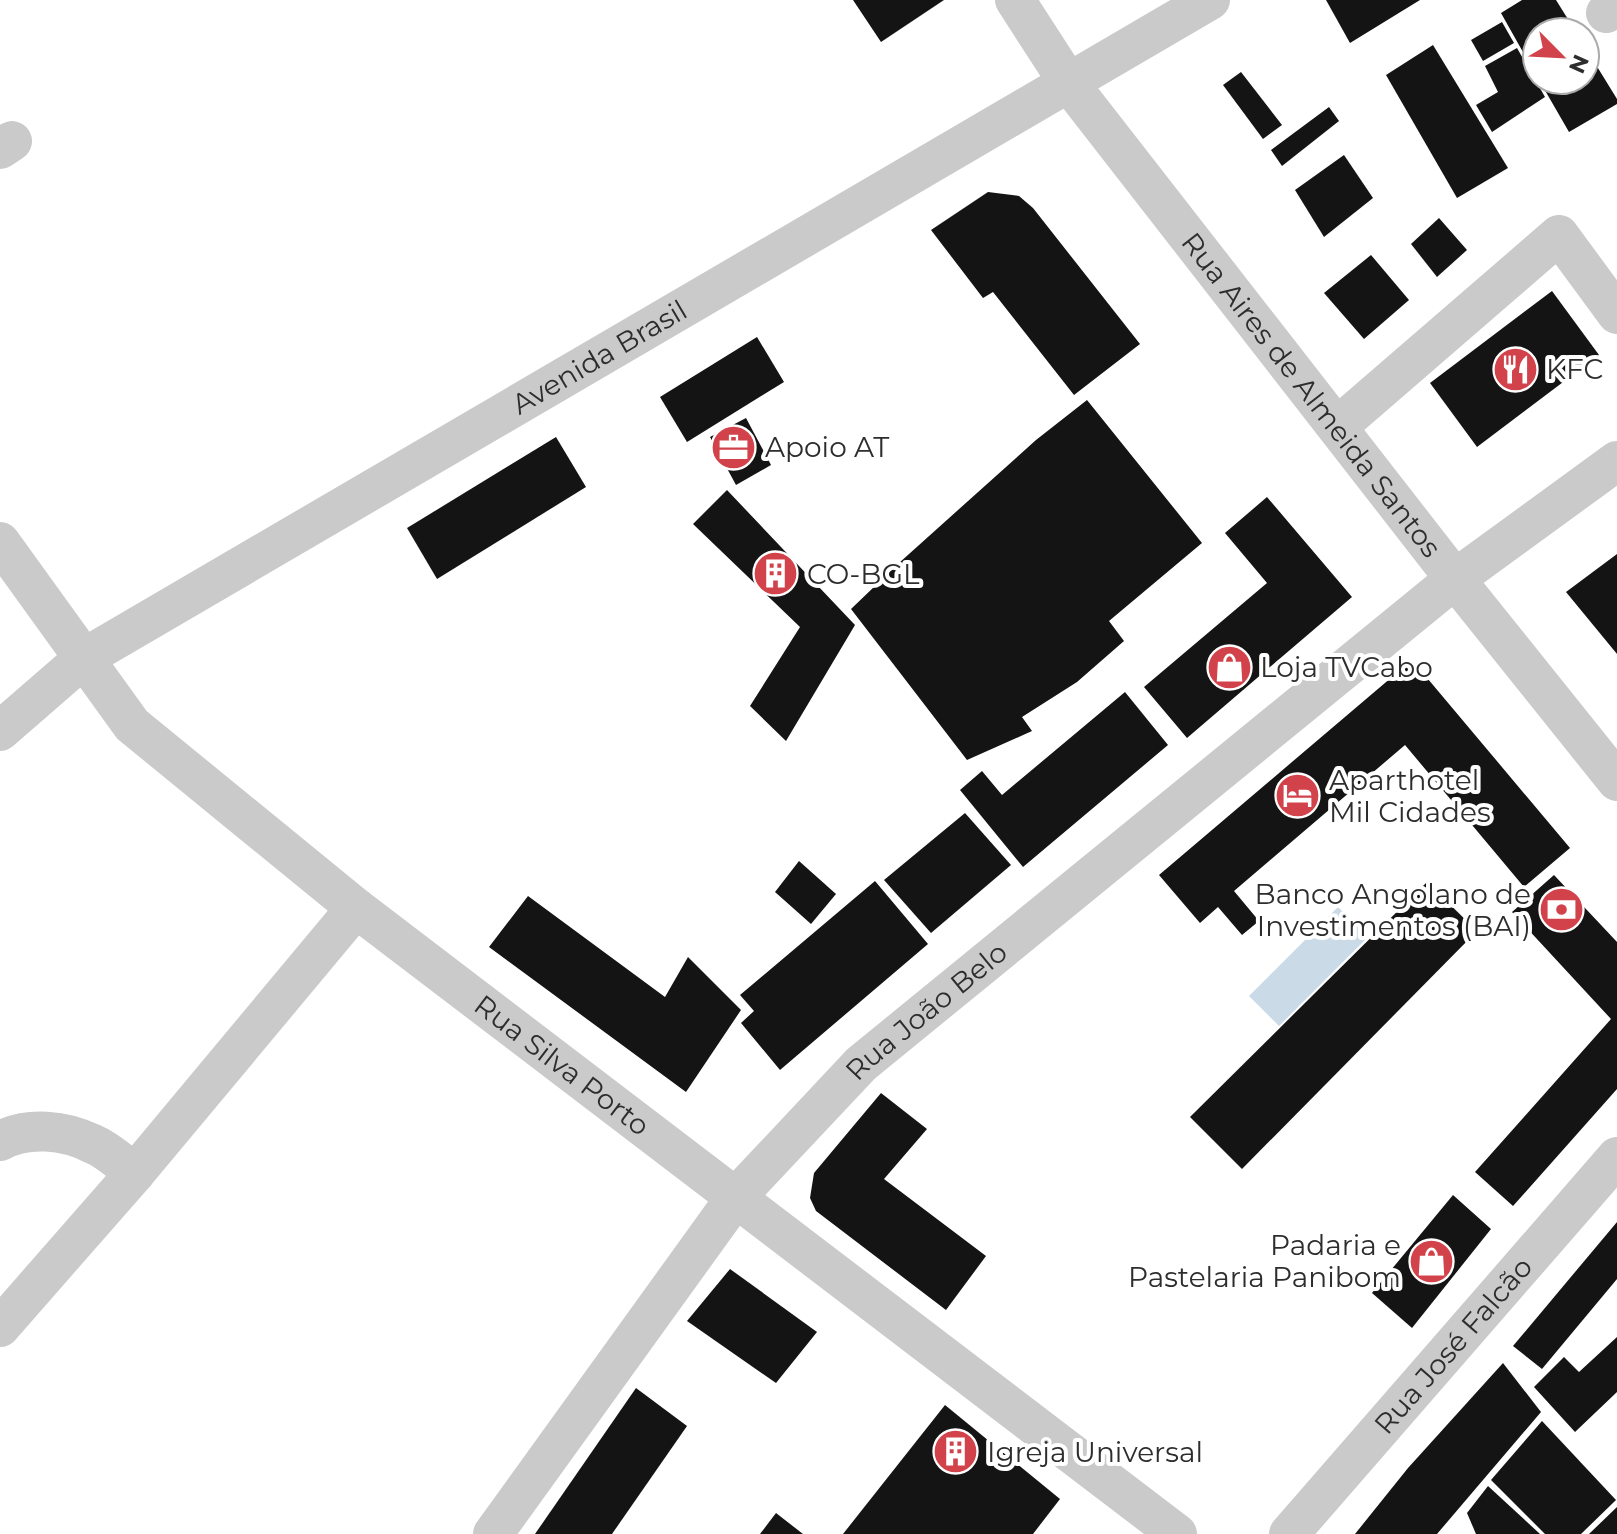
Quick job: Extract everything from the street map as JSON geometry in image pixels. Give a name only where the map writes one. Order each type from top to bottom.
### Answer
[{"type":"street","name":"Rua Aires de Almeida Santos","points":[[1015,0],[1068,82],[1455,579],[1617,781]]},
{"type":"street","name":"Avenida Brasil","points":[[0,731],[84,658],[1210,0]]},
{"type":"street","points":[[1337,427],[1559,235],[1617,314]]},
{"type":"street","name":"Rua João Belo","points":[[493,1534],[736,1197],[861,1064],[1455,579],[1617,461]]},
{"type":"street","name":"Rua Silva Porto","points":[[0,542],[132,725],[356,908],[1177,1534]]},
{"type":"street","points":[[0,1327],[135,1173],[356,908]]},
{"type":"street","points":[[0,1141],[12,1134],[40,1131],[67,1134],[95,1144],[135,1173]]},
{"type":"street","name":"Rua José Falcão","points":[[1289,1534],[1617,1157]]},
{"type":"water","points":[[1338,907],[1368,937],[1279,1026],[1249,996]]},
{"type":"building","points":[[853,0],[944,0],[881,42]]},
{"type":"building","points":[[1326,0],[1420,0],[1350,43]]},
{"type":"building","points":[[1522,0],[1556,0],[1566,16],[1521,16],[1521,49],[1501,13]]},
{"type":"building","points":[[1502,22],[1514,43],[1483,61],[1471,40]]},
{"type":"building","points":[[1433,45],[1508,168],[1457,198],[1386,75]]},
{"type":"building","points":[[1517,48],[1521,55],[1521,96],[1545,97],[1492,132],[1476,105],[1498,92],[1485,66]]},
{"type":"building","points":[[1241,72],[1282,125],[1263,139],[1223,85]]},
{"type":"building","points":[[1601,73],[1617,104],[1569,132],[1548,96],[1601,96]]},
{"type":"building","points":[[1329,107],[1339,121],[1282,166],[1271,150]]},
{"type":"building","points":[[1344,155],[1373,198],[1324,237],[1295,190]]},
{"type":"building","points":[[988,192],[1019,196],[1033,208],[1140,344],[1074,395],[993,292],[983,298],[931,230]]},
{"type":"building","points":[[1439,218],[1467,250],[1437,277],[1411,244]]},
{"type":"building","points":[[1371,255],[1409,300],[1364,339],[1324,293]]},
{"type":"building","name":"KFC","points":[[1552,291],[1599,355],[1477,447],[1430,383]]},
{"type":"building","points":[[757,337],[784,382],[687,442],[660,397]]},
{"type":"building","points":[[1087,400],[1202,543],[1109,621],[1124,641],[1077,682],[1022,717],[1032,731],[967,760],[851,609],[1036,440]]},
{"type":"building","points":[[746,418],[771,465],[736,485],[710,437]]},
{"type":"building","points":[[556,437],[586,487],[437,579],[407,528]]},
{"type":"building","name":"CO-BGL","points":[[727,490],[855,625],[786,741],[750,706],[800,627],[693,524]]},
{"type":"building","points":[[1267,497],[1352,597],[1187,738],[1144,687],[1267,583],[1225,533]]},
{"type":"building","points":[[1617,554],[1617,654],[1566,592]]},
{"type":"building","name":"Aparthotel Mil Cidades","points":[[1412,660],[1570,848],[1524,887],[1405,745],[1234,891],[1259,921],[1242,935],[1218,907],[1200,923],[1159,875]]},
{"type":"building","points":[[1125,692],[1168,745],[1023,867],[960,790],[982,771],[1002,795]]},
{"type":"building","points":[[965,813],[1011,865],[931,933],[884,880]]},
{"type":"building","points":[[799,861],[836,894],[811,924],[775,892]]},
{"type":"building","points":[[1554,875],[1617,942],[1617,1089],[1513,1206],[1475,1172],[1611,1019],[1512,912]]},
{"type":"building","points":[[875,881],[928,944],[780,1070],[741,1023],[754,1011],[740,995]]},
{"type":"building","points":[[1427,882],[1477,931],[1242,1169],[1190,1117]]},
{"type":"building","points":[[528,896],[665,997],[688,957],[741,1010],[686,1092],[489,947]]},
{"type":"building","points":[[881,1093],[927,1129],[884,1179],[986,1256],[946,1310],[816,1211],[810,1198],[814,1173]]},
{"type":"building","name":"Padaria e Pastelaria Panibom","points":[[1453,1195],[1491,1229],[1412,1328],[1372,1293]]},
{"type":"building","points":[[1617,1222],[1617,1279],[1542,1369],[1513,1346]]},
{"type":"building","points":[[730,1269],[817,1332],[776,1383],[687,1321]]},
{"type":"building","points":[[1617,1337],[1617,1392],[1575,1432],[1534,1387],[1564,1357],[1579,1372]]},
{"type":"building","points":[[1503,1363],[1541,1412],[1437,1534],[1355,1534],[1408,1468]]},
{"type":"building","points":[[636,1388],[687,1426],[612,1534],[535,1534]]},
{"type":"building","name":"Igreja Universal","points":[[945,1405],[1060,1499],[1033,1534],[843,1534]]},
{"type":"building","points":[[1542,1421],[1616,1500],[1581,1534],[1545,1534],[1491,1480]]},
{"type":"building","points":[[1488,1486],[1540,1534],[1476,1534],[1467,1513]]},
{"type":"building","points":[[1617,1507],[1617,1534],[1589,1534]]},
{"type":"building","points":[[776,1513],[803,1534],[760,1534]]},
{"type":"place","name":"KFC","points":[[1515,369]]},
{"type":"place","name":"Apoio AT","points":[[734,447]]},
{"type":"place","name":"CO-BGL","points":[[776,574]]},
{"type":"place","name":"Loja TVCabo","points":[[1229,667]]},
{"type":"place","name":"Aparthotel Mil Cidades","points":[[1298,796]]},
{"type":"place","name":"Banco Angolano de Investimentos (BAI)","points":[[1562,910]]},
{"type":"place","name":"Padaria e Pastelaria Panibom","points":[[1432,1261]]},
{"type":"place","name":"Igreja Universal","points":[[956,1452]]}]
